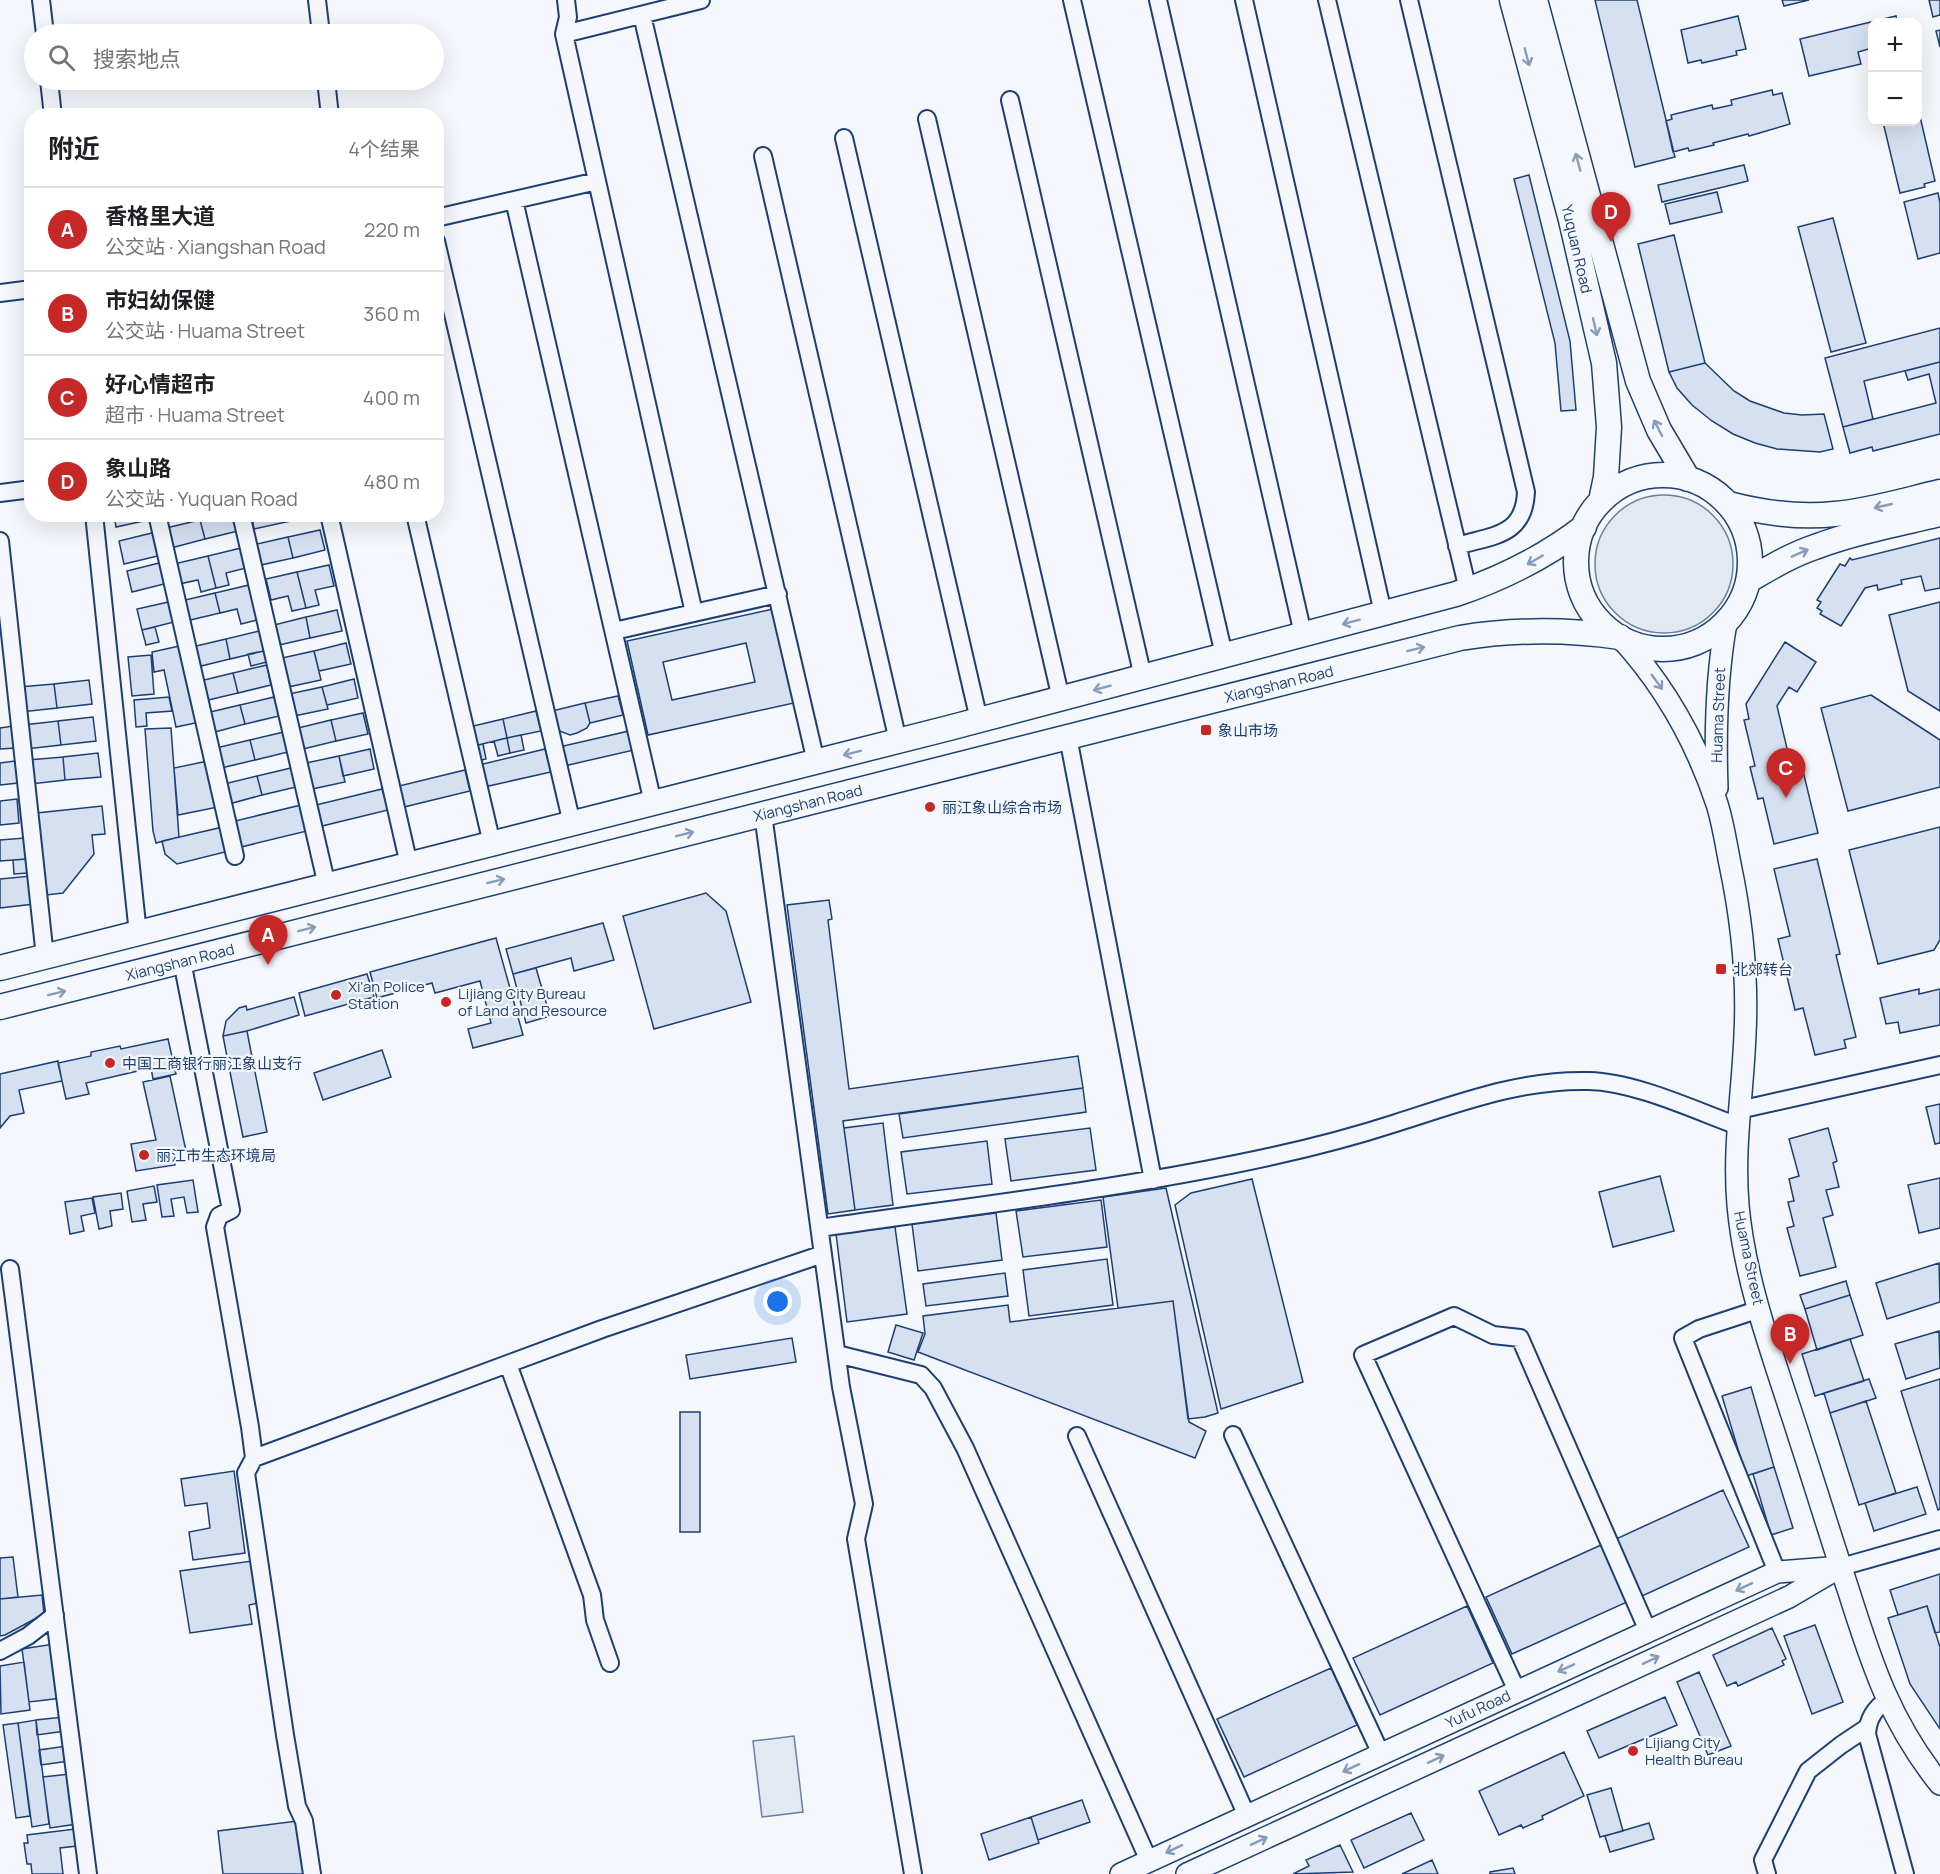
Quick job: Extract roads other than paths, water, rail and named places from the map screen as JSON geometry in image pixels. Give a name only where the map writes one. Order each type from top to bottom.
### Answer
[{"type":"main road","name":"Yuquan Road","points":[[1512,0],[1571,220],[1604,363],[1609,427],[1606,477],[1601,501]]},
{"type":"main road","name":"Yuquan Road","points":[[1535,0],[1638,381],[1659,430],[1688,478]]},
{"type":"main road","points":[[1672,476],[1688,478],[1710,489],[1729,504],[1738,518],[1750,548],[1749,580],[1744,596],[1725,623],[1713,633],[1698,641],[1675,648],[1650,648],[1620,637],[1595,616],[1580,586],[1576,555],[1584,527],[1601,501],[1612,492],[1640,478],[1672,476]]},
{"type":"main road","points":[[1729,504],[1784,515],[1836,514],[1860,511],[1940,492]]},
{"type":"main road","points":[[1749,580],[1813,547],[1940,514]]},
{"type":"main road","points":[[0,968],[898,741],[1468,590],[1525,566],[1565,542],[1584,527]]},
{"type":"main road","name":"Xiangshan Road","points":[[0,1007],[1461,638],[1518,630],[1552,630],[1620,637]]},
{"type":"street","points":[[41,0],[44,24]]},
{"type":"street","points":[[317,0],[320,24]]},
{"type":"street","points":[[566,0],[568,17],[564,34],[694,613]]},
{"type":"street","points":[[564,34],[701,0]]},
{"type":"street","points":[[1072,0],[1224,655]]},
{"type":"street","points":[[1158,0],[1303,634]]},
{"type":"street","points":[[1244,0],[1383,613]]},
{"type":"street","points":[[1327,0],[1468,590]]},
{"type":"street","points":[[1409,0],[1526,492],[1523,513],[1510,530],[1457,546]]},
{"type":"street","points":[[642,15],[816,762]]},
{"type":"street","points":[[50,90],[52,108]]},
{"type":"street","points":[[327,90],[329,108]]},
{"type":"street","points":[[1010,100],[1143,677]]},
{"type":"street","points":[[927,119],[1061,699]]},
{"type":"street","points":[[844,138],[979,720]]},
{"type":"street","points":[[763,156],[898,741]]},
{"type":"street","points":[[444,216],[597,181]]},
{"type":"street","points":[[514,200],[653,803]]},
{"type":"street","points":[[444,275],[572,824]]},
{"type":"street","points":[[0,293],[24,291]]},
{"type":"street","points":[[0,492],[24,490]]},
{"type":"street","points":[[95,522],[138,934]]},
{"type":"street","points":[[159,522],[235,856]]},
{"type":"street","points":[[243,522],[327,886]]},
{"type":"street","points":[[331,522],[409,865]]},
{"type":"street","points":[[416,522],[492,844]]},
{"type":"street","points":[[0,541],[45,957]]},
{"type":"street","points":[[614,631],[778,594]]},
{"type":"street","name":"Huama Street","points":[[1718,807],[1715,715],[1725,623]]},
{"type":"street","name":"Huama Street","points":[[1620,637],[1650,671],[1680,718],[1695,748],[1718,807],[1737,899],[1747,979],[1736,1180],[1742,1238],[1760,1309],[1874,1671],[1887,1700],[1915,1749],[1940,1784]]},
{"type":"street","points":[[1068,737],[1153,1180]]},
{"type":"street","points":[[762,814],[837,1354],[864,1504],[856,1539],[913,1874]]},
{"type":"street","points":[[182,961],[231,1210],[219,1216],[215,1227],[250,1427],[254,1458],[246,1473],[285,1735],[297,1806],[304,1821],[312,1874]]},
{"type":"street","points":[[819,1228],[1181,1176],[1316,1146],[1490,1093],[1524,1086],[1575,1080],[1612,1083],[1739,1118],[1940,1065]]},
{"type":"street","points":[[254,1458],[602,1329],[823,1254]]},
{"type":"street","points":[[9,1269],[88,1874]]},
{"type":"street","points":[[1760,1309],[1699,1329],[1683,1338],[1777,1572]]},
{"type":"street","points":[[1517,1691],[1363,1355],[1454,1316],[1493,1335],[1520,1338],[1648,1631]]},
{"type":"street","points":[[837,1354],[921,1375],[933,1388],[965,1448],[1149,1861]]},
{"type":"street","points":[[508,1364],[592,1595],[595,1620],[610,1663]]},
{"type":"street","points":[[1233,1435],[1381,1754]]},
{"type":"street","points":[[1077,1436],[1247,1816]]},
{"type":"street","name":"Yufu Road","points":[[1121,1874],[1777,1572],[1841,1567],[1940,1539]]},
{"type":"street","name":"Yufu Road","points":[[1187,1874],[1789,1597],[1841,1567]]},
{"type":"street","points":[[0,1651],[28,1636],[55,1616]]},
{"type":"street","points":[[1887,1700],[1873,1713],[1867,1734],[1905,1874]]},
{"type":"street","points":[[1767,1874],[1763,1860],[1809,1771],[1841,1745],[1868,1728]]},
{"type":"place","name":"象山路","points":[[1611,242]]},
{"type":"place","name":"象山市场","points":[[1206,730]]},
{"type":"place","name":"好心情超市","points":[[1786,798]]},
{"type":"place","name":"丽江象山综合市场","points":[[930,807]]},
{"type":"place","name":"香格里大道","points":[[268,965]]},
{"type":"place","name":"北郊转台","points":[[1721,969]]},
{"type":"place","name":"Xi'an Police Station","points":[[336,995]]},
{"type":"place","name":"Lijiang City Bureau of Land and Resource","points":[[446,1002]]},
{"type":"place","name":"中国工商银行丽江象山支行","points":[[110,1063]]},
{"type":"place","name":"丽江市生态环境局","points":[[144,1155]]},
{"type":"place","name":"市妇幼保健","points":[[1790,1364]]},
{"type":"place","name":"Lijiang City Health Bureau","points":[[1633,1751]]}]
